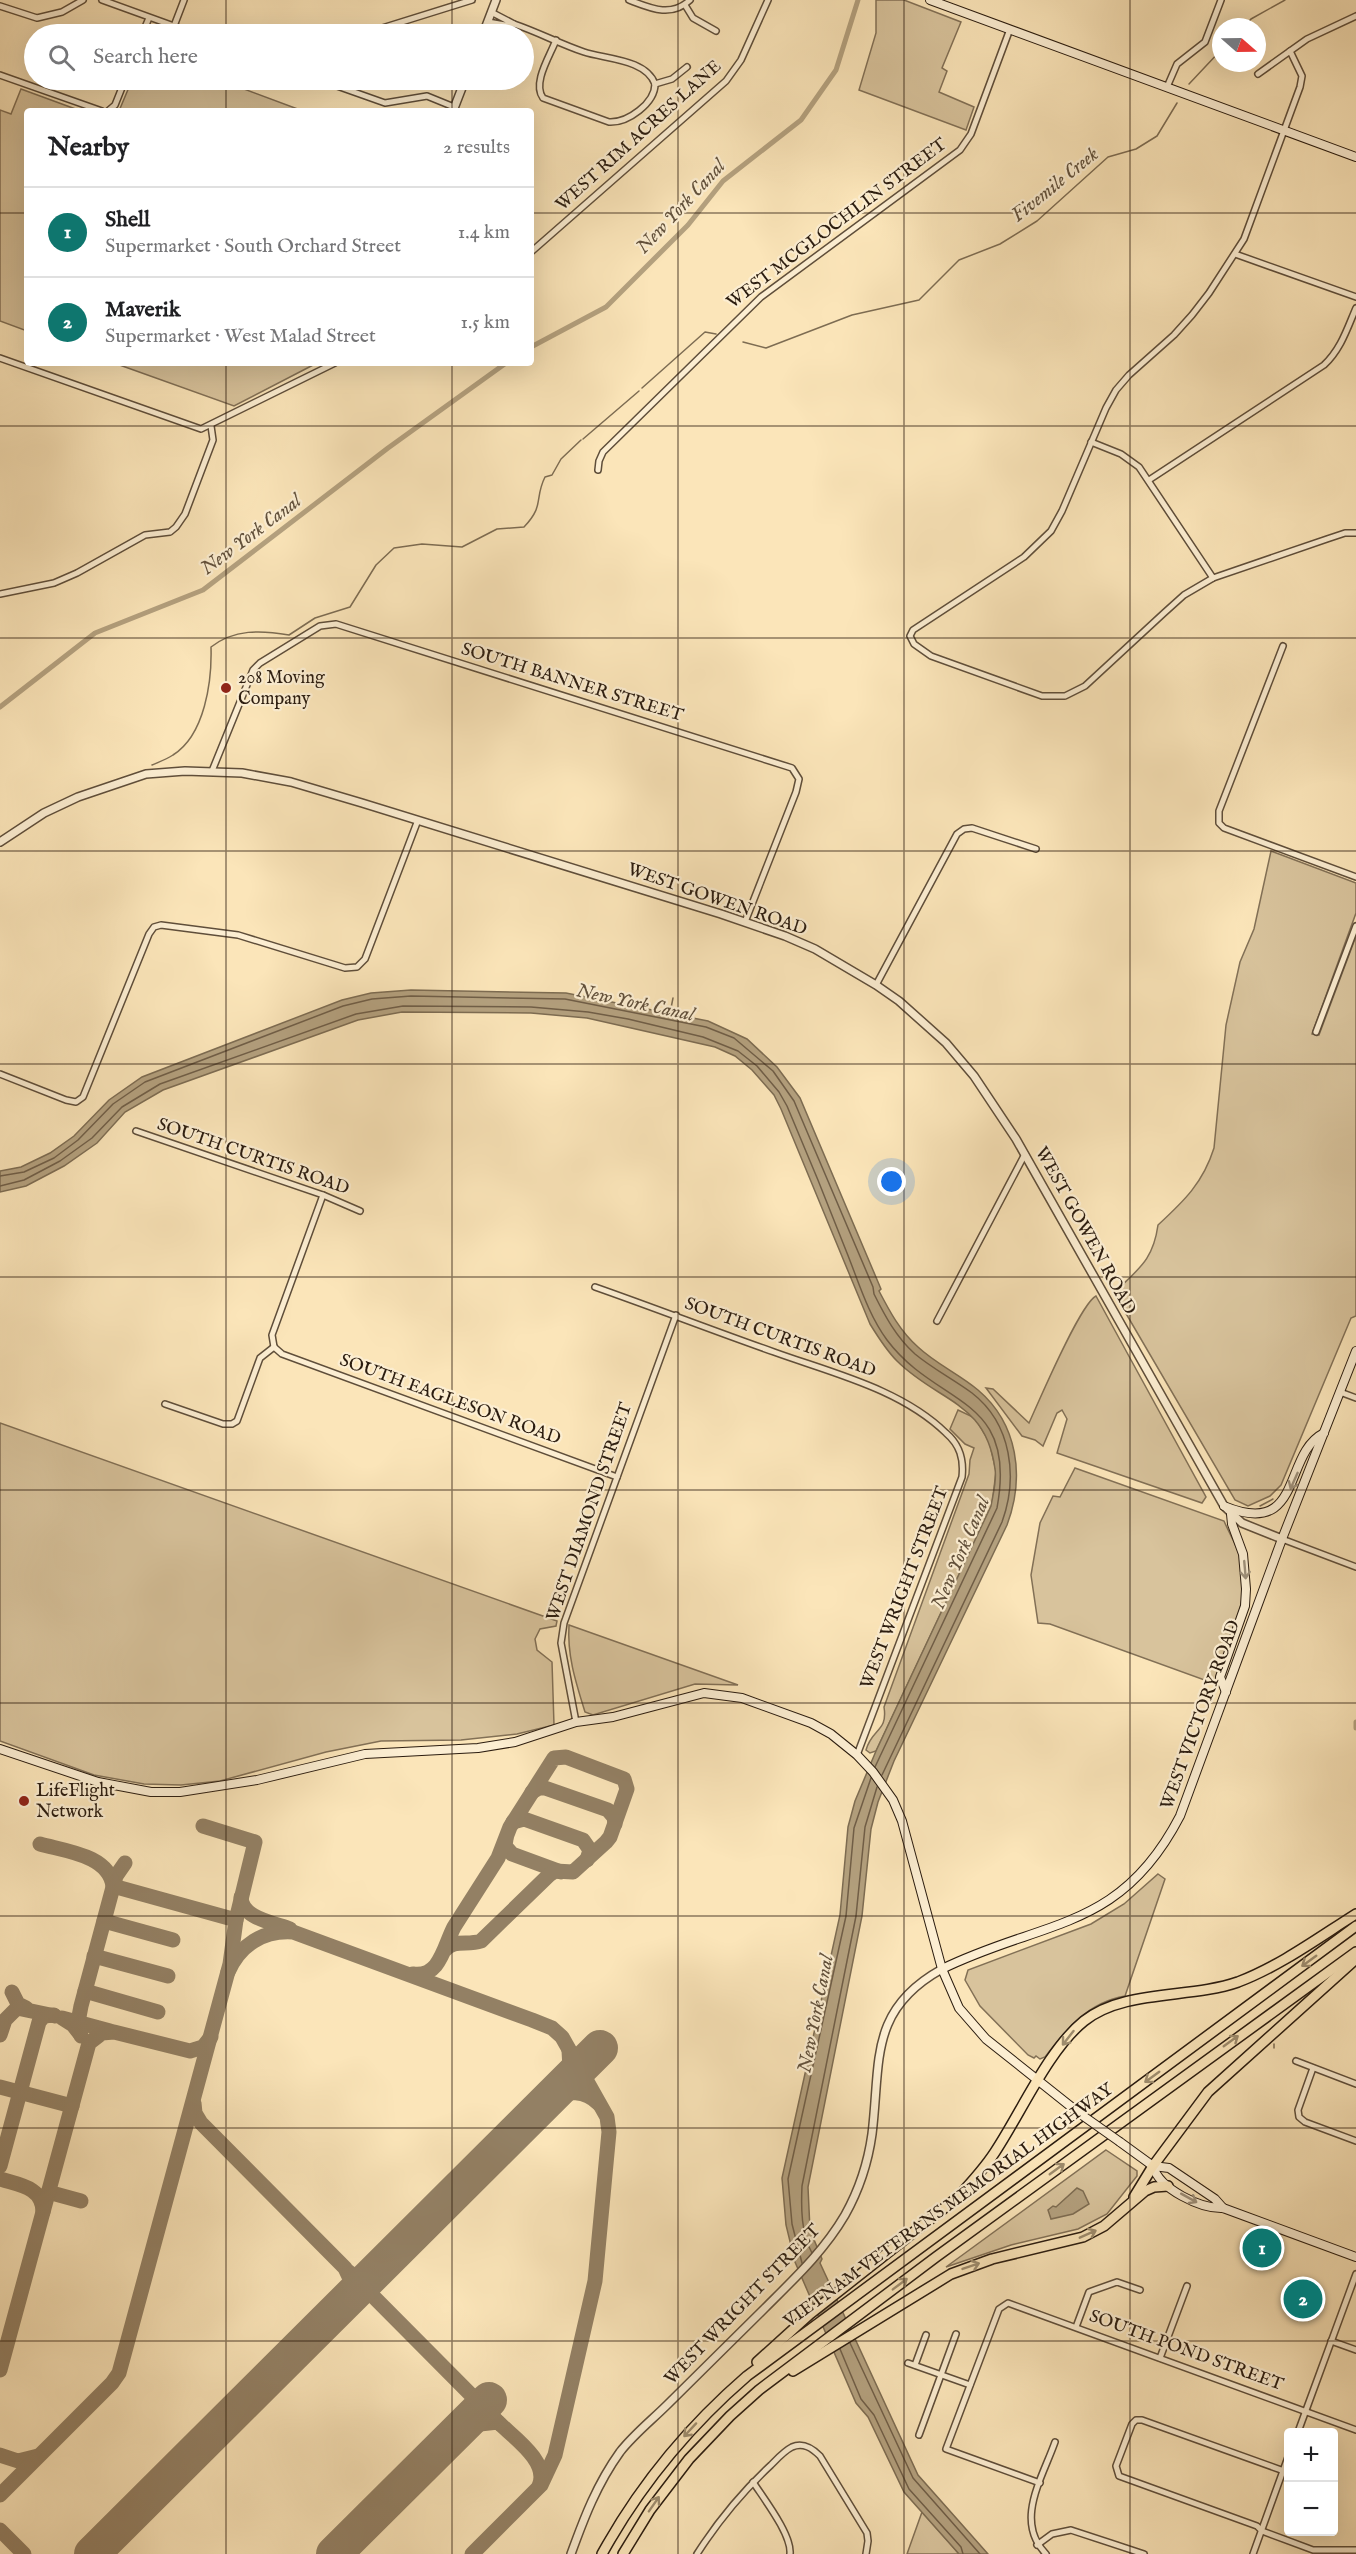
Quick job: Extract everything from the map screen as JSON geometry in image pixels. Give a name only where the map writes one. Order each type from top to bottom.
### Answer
[{"type":"highway","points":[[705,2414],[755,2363],[810,2314],[957,2198],[995,2152],[1038,2081],[1074,2031],[1094,2014],[1125,2002],[1199,1992],[1237,1982],[1275,1965],[1356,1914]]},
{"type":"highway","name":"VIETNAM VETERANS MEMORIAL HIGHWAY","points":[[602,2554],[650,2478],[705,2414],[754,2370],[1356,1926]]},
{"type":"highway","name":"VIETNAM VETERANS MEMORIAL HIGHWAY","points":[[826,2346],[854,2320],[1213,2054],[1356,1952]]},
{"type":"highway","points":[[623,2554],[650,2510],[689,2459],[723,2422],[759,2390],[826,2346],[858,2331],[931,2284],[960,2270],[992,2259],[1073,2240],[1094,2232],[1115,2218],[1131,2201],[1153,2166],[1208,2092],[1356,1959]]},
{"type":"highway","points":[[1131,2201],[1154,2187],[1168,2186]]},
{"type":"main road","points":[[930,0],[1356,157]]},
{"type":"main road","name":"WEST VICTORY ROAD","points":[[942,1969],[967,1956],[1081,1916],[1131,1884],[1156,1857],[1180,1816],[1282,1539],[1356,1351]]},
{"type":"main road","points":[[1224,1506],[1244,1512],[1262,1512],[1279,1504],[1290,1489],[1306,1449],[1312,1440],[1324,1433]]},
{"type":"main road","points":[[1226,1692],[1220,1677],[1245,1606],[1246,1589],[1243,1554],[1231,1514]]},
{"type":"main road","points":[[0,1749],[98,1782],[151,1792],[180,1792],[257,1780],[365,1754],[478,1748],[515,1742],[576,1722],[613,1717],[704,1694],[742,1698],[811,1723],[831,1734],[857,1755],[883,1785],[898,1810],[906,1832],[942,1969],[959,2008],[979,2031],[1079,2113],[1153,2166],[1169,2168],[1215,2199],[1223,2208]]},
{"type":"main road","points":[[1153,2166],[1155,2175],[1168,2186],[1210,2208],[1223,2208],[1356,2258]]},
{"type":"street","points":[[0,6],[37,18],[62,12],[83,0]]},
{"type":"street","points":[[102,0],[116,2],[148,18],[168,24]]},
{"type":"street","points":[[175,24],[184,0]]},
{"type":"street","points":[[395,24],[472,0]]},
{"type":"street","points":[[496,0],[488,22],[500,24]]},
{"type":"street","points":[[629,0],[670,11],[685,5],[690,0]]},
{"type":"street","name":"WEST RIM ACRES LANE","points":[[534,249],[726,81],[741,60],[768,0]]},
{"type":"street","points":[[1167,87],[1177,64],[1205,42],[1221,0]]},
{"type":"street","points":[[685,5],[693,18],[716,31]]},
{"type":"street","points":[[491,12],[514,24]]},
{"type":"street","points":[[1258,74],[1307,39],[1356,16]]},
{"type":"street","points":[[146,24],[148,18]]},
{"type":"street","name":"WEST MCGLOCHLIN STREET","points":[[598,470],[603,452],[761,297],[960,150],[970,134],[1010,29]]},
{"type":"street","points":[[534,32],[556,40],[584,52],[614,57],[645,70],[655,84],[652,97],[627,119],[619,122],[609,122],[543,98],[539,92],[539,84],[556,40]]},
{"type":"street","points":[[1290,51],[1302,76],[1300,87],[1244,239],[1235,254],[1192,315],[1116,390],[1051,531],[1024,556],[913,630],[910,636],[914,644],[931,656],[1042,696],[1065,696],[1085,686],[1184,596],[1213,578],[1327,539],[1356,533]]},
{"type":"street","points":[[655,84],[672,79],[687,67]]},
{"type":"street","points":[[0,75],[24,83]]},
{"type":"street","points":[[42,90],[94,108]]},
{"type":"street","points":[[112,108],[121,90]]},
{"type":"street","points":[[348,90],[385,103],[427,96],[452,108]]},
{"type":"street","points":[[454,108],[461,90]]},
{"type":"street","points":[[1235,254],[1356,297]]},
{"type":"street","points":[[1149,480],[1324,365],[1343,341],[1356,308]]},
{"type":"street","points":[[0,358],[201,429],[329,366]]},
{"type":"street","points":[[0,594],[54,583],[77,573],[145,535],[170,532],[185,514],[213,440],[211,426]]},
{"type":"street","points":[[1091,442],[1131,459],[1149,480],[1213,578]]},
{"type":"street","name":"SOUTH BANNER STREET","points":[[212,771],[254,670],[260,663],[320,626],[336,624],[786,765],[797,773],[799,779],[796,792],[745,922]]},
{"type":"street","points":[[1283,646],[1219,811],[1219,823],[1224,828],[1356,877]]},
{"type":"street","name":"WEST GOWEN ROAD","points":[[0,842],[44,813],[78,797],[150,773],[212,771],[242,773],[291,782],[418,820],[745,922],[815,949],[899,1001],[946,1043],[985,1091],[1025,1154],[1224,1506],[1231,1514]]},
{"type":"street","points":[[0,1074],[66,1100],[76,1102],[83,1097],[149,934],[154,927],[161,925],[238,935],[345,968],[357,967],[365,959],[418,820]]},
{"type":"street","points":[[876,985],[957,834],[964,829],[972,828],[1036,849]]},
{"type":"street","points":[[1317,1032],[1356,926]]},
{"type":"street","name":"SOUTH CURTIS ROAD","points":[[136,1131],[323,1195],[360,1211]]},
{"type":"street","points":[[937,1321],[1025,1154]]},
{"type":"street","points":[[165,1404],[223,1424],[232,1424],[237,1421],[260,1358],[274,1347],[272,1335],[323,1195]]},
{"type":"street","name":"SOUTH CURTIS ROAD","points":[[595,1287],[878,1390],[923,1414],[947,1433]]},
{"type":"street","name":"WEST DIAMOND STREET","points":[[576,1722],[561,1643],[564,1623],[676,1316]]},
{"type":"street","name":"SOUTH EAGLESON ROAD","points":[[274,1347],[282,1354],[617,1478]]},
{"type":"street","points":[[1340,1392],[1356,1398]]},
{"type":"street","name":"WEST WRIGHT STREET","points":[[857,1755],[962,1478],[962,1455],[947,1433]]},
{"type":"street","points":[[1231,1514],[1250,1527],[1356,1567]]},
{"type":"street","name":"WEST WRIGHT STREET","points":[[571,2554],[592,2497],[621,2451],[799,2274],[819,2252],[844,2216],[862,2178],[872,2135],[879,2053],[887,2024],[900,2003],[922,1980],[942,1969]]},
{"type":"street","points":[[1296,2061],[1356,2084]]},
{"type":"street","points":[[1313,2068],[1298,2110],[1299,2117],[1305,2122],[1356,2142]]},
{"type":"street","points":[[1300,2428],[1356,2274]]},
{"type":"street","points":[[1076,2327],[1089,2292],[1117,2282],[1140,2290]]},
{"type":"street","points":[[1160,2358],[1187,2286]]},
{"type":"street","name":"SOUTH POND STREET","points":[[970,2385],[999,2309],[1005,2303],[1012,2303],[1356,2430]]},
{"type":"street","points":[[919,2435],[956,2334]]},
{"type":"street","points":[[926,2335],[912,2364],[970,2385],[946,2449],[1040,2482]]},
{"type":"street","points":[[1331,2342],[1356,2350]]},
{"type":"street","points":[[1253,2554],[1262,2531],[1284,2471],[1142,2420],[1136,2420],[1131,2424],[1116,2466],[1119,2476],[1257,2526],[1262,2531],[1313,2550],[1356,2550]]},
{"type":"street","points":[[1046,2554],[1037,2545],[1029,2517],[1055,2442]]},
{"type":"street","points":[[697,2554],[709,2535],[753,2482],[786,2451],[793,2446],[804,2445],[813,2448],[820,2456],[863,2526],[868,2541],[866,2554]]},
{"type":"street","points":[[753,2482],[787,2537],[790,2554]]},
{"type":"street","points":[[1037,2545],[1052,2534],[1071,2530],[1144,2554]]},
{"type":"shaded area","points":[[876,0],[904,0],[961,22],[942,68],[947,71],[939,92],[974,107],[966,130],[859,90],[876,33]]},
{"type":"shaded area","points":[[21,89],[73,108],[24,108],[24,330],[0,321],[0,110],[11,114]]},
{"type":"shaded area","points":[[128,90],[247,90],[295,108],[120,108]]},
{"type":"shaded area","points":[[122,366],[311,366],[234,406]]},
{"type":"shaded area","points":[[1271,851],[1356,883],[1356,913],[1312,1034],[1319,1035],[1356,936],[1356,1316],[1351,1318],[1281,1485],[1270,1496],[1248,1506],[1235,1500],[1114,1293],[1143,1264],[1156,1237],[1158,1225],[1192,1191],[1210,1160],[1214,1148],[1226,1025],[1240,962],[1254,929]]},
{"type":"shaded area","points":[[1096,1296],[1206,1497],[1202,1503],[1057,1453],[1067,1419],[1062,1410],[1057,1413],[1043,1446],[1035,1440],[1022,1436],[986,1388],[993,1389],[1029,1423],[1070,1334],[1080,1316]]},
{"type":"shaded area","points":[[958,1410],[975,1418],[989,1441],[996,1471],[992,1505],[876,1751],[870,1753],[866,1750],[884,1721],[884,1707],[969,1474],[974,1448],[965,1444],[950,1429]]},
{"type":"shaded area","points":[[0,1423],[557,1621],[556,1626],[540,1629],[535,1639],[537,1650],[552,1662],[554,1725],[517,1734],[461,1740],[381,1741],[326,1752],[220,1781],[181,1785],[144,1784],[94,1775],[0,1741]]},
{"type":"shaded area","points":[[1075,1468],[1224,1521],[1241,1560],[1243,1591],[1237,1622],[1215,1681],[1210,1682],[1050,1624],[1038,1623],[1031,1575],[1040,1523],[1053,1496],[1060,1497]]},
{"type":"shaded area","points":[[569,1625],[738,1685],[695,1684],[593,1715],[585,1712],[575,1680],[569,1648]]},
{"type":"shaded area","points":[[1158,1874],[1165,1879],[1125,1996],[1100,2004],[1089,2011],[1070,2027],[1045,2057],[1040,2059],[1028,2055],[980,2006],[965,1980],[968,1970],[1091,1924],[1124,1904]]},
{"type":"shaded area","points":[[1106,2150],[1137,2171],[1137,2176],[1107,2214],[1078,2229],[1011,2245],[946,2267]]},
{"type":"shaded area","points":[[922,2512],[954,2548],[959,2554],[907,2554]]},
{"type":"water","points":[[411,990],[566,993],[708,1021],[747,1039],[777,1067],[800,1098],[881,1289],[879,1291],[896,1321],[925,1353],[978,1390],[1002,1419],[1010,1435],[1014,1452],[1016,1488],[1007,1525],[894,1761],[878,1802],[871,1829],[862,1916],[808,2187],[810,2230],[822,2259],[820,2263],[918,2475],[988,2554],[959,2554],[904,2492],[868,2417],[856,2403],[795,2262],[786,2225],[782,2178],[840,1915],[848,1827],[855,1801],[876,1751],[991,1506],[995,1469],[990,1447],[982,1429],[971,1416],[897,1361],[870,1324],[774,1095],[752,1070],[735,1056],[715,1047],[587,1018],[531,1013],[402,1012],[358,1020],[163,1090],[125,1112],[97,1143],[64,1166],[26,1186],[0,1192],[0,1171],[21,1167],[50,1153],[74,1136],[109,1100],[142,1077],[342,1000],[371,993]]},
{"type":"water","points":[[1077,2188],[1083,2191],[1089,2204],[1073,2214],[1051,2219],[1048,2210],[1053,2206],[1056,2207]]},
{"type":"waterway","name":"New York Canal","points":[[534,345],[606,307],[688,225],[723,181],[801,120],[836,70],[858,0]]},
{"type":"waterway","name":"Fivemile Creek","points":[[1253,18],[1285,0]]},
{"type":"waterway","name":"Fivemile Creek","points":[[1189,84],[1212,60]]},
{"type":"waterway","name":"Fivemile Creek","points":[[743,342],[766,348],[852,315],[919,300],[959,260],[1000,244],[1037,221],[1108,157],[1136,149],[1157,136],[1177,103]]},
{"type":"waterway","name":"Fivemile Creek","points":[[642,388],[705,332],[716,334]]},
{"type":"waterway","name":"New York Canal","points":[[0,707],[95,633],[203,590],[388,448],[502,366]]},
{"type":"waterway","name":"Fivemile Creek","points":[[583,439],[639,391]]},
{"type":"waterway","name":"Fivemile Creek","points":[[152,765],[171,756],[184,746],[193,734],[208,691],[211,647],[229,637],[248,632],[289,635],[315,618],[350,607],[376,565],[394,548],[422,544],[462,547],[497,529],[524,527],[535,513],[545,477],[552,475],[561,459],[581,440]]},
{"type":"waterway","points":[[670,1013],[673,998]]},
{"type":"waterway","points":[[1260,1506],[1273,1499]]},
{"type":"waterway","points":[[1356,1722],[1356,1728]]},
{"type":"taxiway","points":[[413,1974],[429,1971],[440,1959],[454,1927],[498,1858],[510,1827],[554,1758],[566,1757],[624,1779],[627,1789],[610,1837],[606,1842],[573,1872],[555,1871],[549,1875],[481,1941],[456,1943],[444,1951]]},
{"type":"taxiway","points":[[532,1792],[545,1788],[608,1810],[614,1817],[615,1824]]},
{"type":"taxiway","points":[[513,1822],[524,1819],[583,1840],[590,1850],[587,1860]]},
{"type":"taxiway","points":[[203,1826],[255,1842],[236,1920]]},
{"type":"taxiway","points":[[506,1839],[505,1846],[512,1854],[561,1872]]},
{"type":"taxiway","points":[[0,2495],[112,2383],[119,2373],[230,1964],[236,1920],[113,1886],[110,1876],[95,1861],[73,1852],[40,1844]]},
{"type":"taxiway","points":[[81,2036],[78,2022],[81,2006],[116,1876],[125,1863]]},
{"type":"taxiway","points":[[241,1897],[242,1904],[252,1915],[290,1929]]},
{"type":"taxiway","points":[[104,1921],[173,1940]]},
{"type":"taxiway","points":[[228,1972],[239,1954],[254,1941],[272,1934],[293,1932],[532,2020],[552,2028],[562,2037],[607,2117],[609,2132],[595,2281],[555,2455],[541,2485],[472,2554]]},
{"type":"taxiway","points":[[94,1956],[168,1976]]},
{"type":"taxiway","points":[[85,1991],[158,2012]]},
{"type":"taxiway","points":[[12,1992],[18,2004],[26,2008]]},
{"type":"taxiway","points":[[0,2035],[5,2020],[17,2008],[55,2016]]},
{"type":"taxiway","points":[[0,2166],[39,2022],[44,2016],[54,2015]]},
{"type":"taxiway","points":[[80,2034],[73,2025],[62,2018],[110,2031]]},
{"type":"taxiway","points":[[0,2370],[89,2043],[102,2033],[114,2032],[190,2051],[203,2047],[211,2037]]},
{"type":"taxiway","points":[[560,2088],[570,2069],[569,2050]]},
{"type":"taxiway","points":[[0,2087],[72,2106]]},
{"type":"taxiway","points":[[549,2099],[563,2094],[576,2093],[588,2096],[599,2104]]},
{"type":"taxiway","points":[[194,2103],[195,2113],[201,2123],[345,2268],[352,2283],[348,2300]]},
{"type":"taxiway","points":[[0,2179],[29,2188],[39,2197],[43,2212]]},
{"type":"taxiway","points":[[48,2192],[81,2201]]},
{"type":"taxiway","points":[[349,2272],[500,2424]]},
{"type":"taxiway","points":[[462,2426],[498,2422],[535,2459],[541,2477],[539,2486]]},
{"type":"taxiway","points":[[0,2455],[18,2461],[38,2456]]},
{"type":"taxiway","points":[[0,2530],[24,2554]]},
{"type":"runway","points":[[92,2554],[600,2048]]},
{"type":"runway","points":[[334,2554],[489,2400]]},
{"type":"place","name":"208 Moving Company","points":[[226,688]]},
{"type":"place","name":"LifeFlight Network","points":[[24,1801]]},
{"type":"place","name":"Shell","points":[[1262,2248]]},
{"type":"place","name":"Maverik","points":[[1303,2299]]}]
